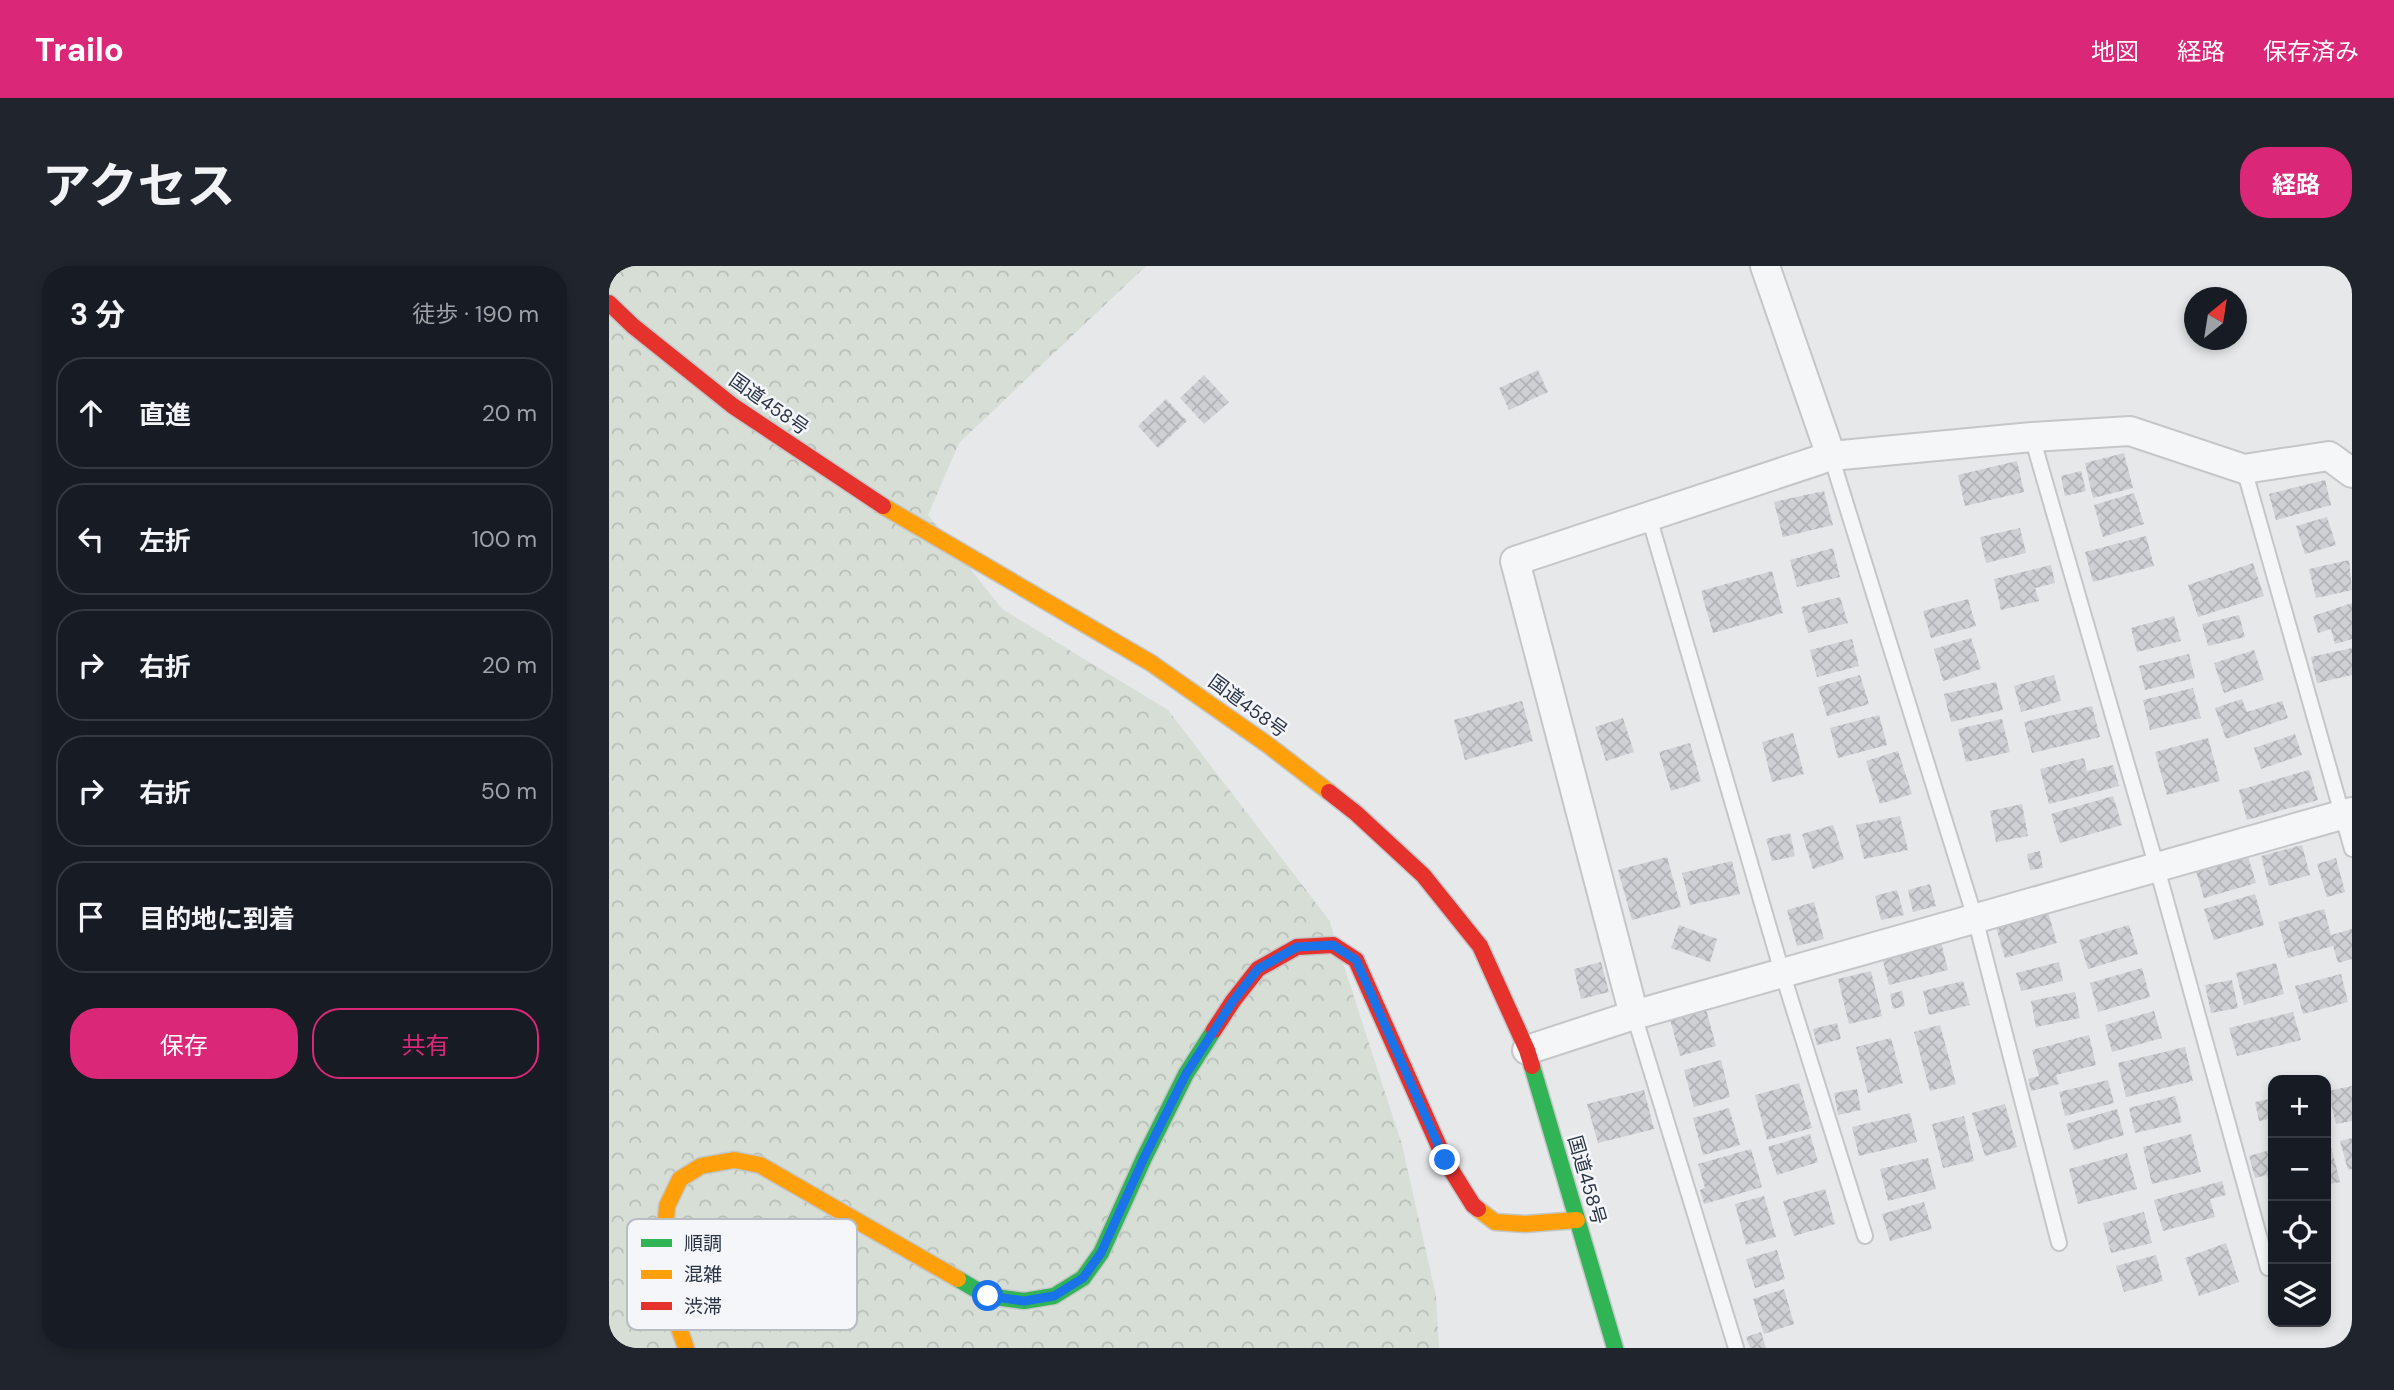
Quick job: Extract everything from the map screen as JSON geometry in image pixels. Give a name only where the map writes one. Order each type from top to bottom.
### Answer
[{"type":"main road","name":"国道458号","points":[[609,303],[633,326],[733,406],[862,494],[1151,663],[1268,745],[1357,814],[1423,875],[1480,946],[1527,1051],[1615,1348]]},
{"type":"main road","points":[[857,1221],[988,1296],[1024,1301],[1054,1296],[1083,1278],[1101,1253],[1186,1074],[1258,969],[1297,947],[1333,945],[1356,960],[1445,1160],[1473,1205],[1495,1222],[1525,1224],[1577,1220]]},
{"type":"main road","points":[[666,1219],[667,1206],[680,1180],[701,1166],[734,1160],[760,1165],[854,1219]]},
{"type":"main road","points":[[680,1330],[686,1348]]},
{"type":"street","points":[[1765,266],[1831,456]]},
{"type":"street","points":[[1634,1015],[1515,561],[1831,456],[2032,437],[2130,431],[2244,469],[2329,456],[2352,473]]},
{"type":"street","points":[[1527,1051],[1634,1015],[1782,972],[2347,814]]},
{"type":"lane","points":[[2032,437],[2157,868],[2268,1268]]},
{"type":"lane","points":[[1831,456],[1975,918],[2059,1243]]},
{"type":"lane","points":[[2244,469],[2347,814],[2352,849]]},
{"type":"lane","points":[[1649,517],[1782,972],[1865,1236]]},
{"type":"lane","points":[[1634,1015],[1736,1348]]},
{"type":"green space","points":[[609,266],[1146,266],[959,443],[928,515],[1002,609],[1168,710],[1329,920],[1402,1145],[1436,1296],[1439,1348],[609,1348]]},
{"type":"building","points":[[1538,370],[1548,392],[1509,410],[1499,388]]},
{"type":"building","points":[[1204,375],[1229,402],[1204,424],[1180,398]]},
{"type":"building","points":[[1166,399],[1187,421],[1158,448],[1138,426]]},
{"type":"building","points":[[2124,453],[2133,488],[2093,498],[2085,463]]},
{"type":"building","points":[[2017,461],[2024,492],[1965,506],[1958,475]]},
{"type":"building","points":[[2081,471],[2086,491],[2065,496],[2061,476]]},
{"type":"building","points":[[2325,480],[2331,505],[2276,520],[2269,494]]},
{"type":"building","points":[[1824,491],[1833,525],[1783,537],[1774,502]]},
{"type":"building","points":[[2134,493],[2144,524],[2103,537],[2094,505]]},
{"type":"building","points":[[2327,517],[2336,545],[2305,554],[2296,526]]},
{"type":"building","points":[[2020,528],[2026,553],[1986,563],[1980,537]]},
{"type":"building","points":[[2146,536],[2154,566],[2093,582],[2085,552]]},
{"type":"building","points":[[1833,548],[1840,577],[1797,587],[1790,560]]},
{"type":"building","points":[[2349,560],[2352,590],[2316,598],[2309,569]]},
{"type":"building","points":[[2253,563],[2264,596],[2198,617],[2188,585]]},
{"type":"building","points":[[2051,565],[2055,583],[2035,588],[2039,601],[2001,610],[1994,579]]},
{"type":"building","points":[[1772,571],[1783,613],[1713,633],[1701,591]]},
{"type":"building","points":[[1840,597],[1848,623],[1808,633],[1801,607]]},
{"type":"building","points":[[1968,599],[1976,626],[1931,638],[1923,611]]},
{"type":"building","points":[[2352,603],[2352,639],[2335,644],[2331,629],[2318,633],[2313,616]]},
{"type":"building","points":[[2239,615],[2245,637],[2208,646],[2202,624]]},
{"type":"building","points":[[2174,616],[2181,641],[2137,652],[2131,628]]},
{"type":"building","points":[[1971,638],[1981,669],[1943,681],[1934,649]]},
{"type":"building","points":[[1852,639],[1859,666],[1817,677],[1810,650]]},
{"type":"building","points":[[2352,648],[2352,675],[2317,683],[2311,657]]},
{"type":"building","points":[[2254,650],[2264,680],[2224,693],[2214,663]]},
{"type":"building","points":[[2189,654],[2195,678],[2145,690],[2139,666]]},
{"type":"building","points":[[1860,675],[1869,704],[1827,716],[1818,687]]},
{"type":"building","points":[[2054,675],[2061,701],[2021,712],[2014,686]]},
{"type":"building","points":[[1996,682],[2003,710],[1951,722],[1944,694]]},
{"type":"building","points":[[2193,688],[2201,718],[2150,730],[2143,700]]},
{"type":"building","points":[[2242,699],[2247,712],[2282,701],[2288,718],[2226,739],[2215,708]]},
{"type":"building","points":[[1522,701],[1533,741],[1465,760],[1454,720]]},
{"type":"building","points":[[2092,706],[2100,737],[2032,753],[2024,722]]},
{"type":"building","points":[[1879,715],[1887,745],[1838,758],[1830,728]]},
{"type":"building","points":[[1623,718],[1634,752],[1606,761],[1595,727]]},
{"type":"building","points":[[2002,719],[2010,752],[1966,762],[1958,729]]},
{"type":"building","points":[[1793,733],[1804,774],[1772,782],[1762,742]]},
{"type":"building","points":[[2295,734],[2302,755],[2261,769],[2254,748]]},
{"type":"building","points":[[2208,738],[2220,781],[2167,795],[2155,752]]},
{"type":"building","points":[[1690,743],[1701,781],[1671,791],[1659,752]]},
{"type":"building","points":[[1898,751],[1912,794],[1880,804],[1866,761]]},
{"type":"building","points":[[2084,758],[2087,771],[2113,765],[2119,786],[2049,804],[2040,769]]},
{"type":"building","points":[[2309,770],[2318,800],[2247,820],[2239,790]]},
{"type":"building","points":[[2113,796],[2122,825],[2060,843],[2051,814]]},
{"type":"building","points":[[2022,804],[2028,836],[1996,842],[1990,811]]},
{"type":"building","points":[[1900,816],[1908,850],[1864,859],[1856,825]]},
{"type":"building","points":[[1833,825],[1844,859],[1813,869],[1802,834]]},
{"type":"building","points":[[1790,833],[1795,856],[1772,861],[1766,839]]},
{"type":"building","points":[[2302,845],[2310,875],[2269,886],[2261,856]]},
{"type":"building","points":[[2040,851],[2043,868],[2030,870],[2027,854]]},
{"type":"building","points":[[2248,856],[2256,883],[2204,898],[2196,871]]},
{"type":"building","points":[[1667,857],[1681,907],[1632,920],[1618,870]]},
{"type":"building","points":[[2336,858],[2345,892],[2327,897],[2317,864]]},
{"type":"building","points":[[1732,861],[1740,894],[1690,905],[1682,873]]},
{"type":"building","points":[[1930,884],[1936,906],[1913,912],[1908,890]]},
{"type":"building","points":[[1897,890],[1904,915],[1881,920],[1875,896]]},
{"type":"building","points":[[2255,894],[2264,925],[2214,940],[2204,909]]},
{"type":"building","points":[[1814,902],[1824,939],[1797,946],[1787,910]]},
{"type":"building","points":[[2324,909],[2331,935],[2352,929],[2352,959],[2338,963],[2333,946],[2288,958],[2278,922]]},
{"type":"building","points":[[2048,912],[2057,943],[2005,958],[1996,927]]},
{"type":"building","points":[[1679,925],[1717,939],[1710,962],[1671,948]]},
{"type":"building","points":[[2129,925],[2138,954],[2088,969],[2079,940]]},
{"type":"building","points":[[1941,942],[1948,970],[1889,985],[1882,957]]},
{"type":"building","points":[[1601,962],[1609,992],[1581,999],[1574,969]]},
{"type":"building","points":[[2059,962],[2063,981],[2021,991],[2016,973]]},
{"type":"building","points":[[2276,963],[2284,994],[2244,1005],[2236,973]]},
{"type":"building","points":[[2142,968],[2150,997],[2098,1012],[2090,983]]},
{"type":"building","points":[[1871,971],[1882,1016],[1849,1024],[1838,979]]},
{"type":"building","points":[[2341,974],[2348,1002],[2303,1014],[2295,986]]},
{"type":"building","points":[[2232,980],[2238,1008],[2211,1013],[2205,985]]},
{"type":"building","points":[[1963,981],[1970,1005],[1929,1015],[1923,991]]},
{"type":"building","points":[[1902,991],[1905,1006],[1893,1009],[1890,994]]},
{"type":"building","points":[[2075,992],[2080,1018],[2036,1027],[2031,1001]]},
{"type":"building","points":[[1706,1009],[1716,1046],[1680,1056],[1670,1019]]},
{"type":"building","points":[[2154,1011],[2162,1038],[2112,1052],[2105,1025]]},
{"type":"building","points":[[2293,1012],[2301,1040],[2237,1056],[2229,1028]]},
{"type":"building","points":[[1837,1023],[1841,1039],[1817,1045],[1813,1029]]},
{"type":"building","points":[[1940,1025],[1956,1084],[1930,1091],[1914,1032]]},
{"type":"building","points":[[2089,1035],[2096,1065],[2056,1075],[2059,1084],[2031,1091],[2028,1079],[2039,1076],[2032,1050]]},
{"type":"building","points":[[1891,1038],[1903,1083],[1868,1093],[1856,1047]]},
{"type":"building","points":[[2185,1047],[2193,1081],[2126,1097],[2118,1063]]},
{"type":"building","points":[[1721,1060],[1730,1097],[1694,1107],[1684,1070]]},
{"type":"building","points":[[2108,1080],[2114,1103],[2065,1116],[2059,1092]]},
{"type":"building","points":[[1799,1083],[1812,1128],[1767,1140],[1755,1095]]},
{"type":"building","points":[[2352,1086],[2352,1121],[2336,1124],[2331,1090]]},
{"type":"building","points":[[1857,1089],[1861,1110],[1838,1115],[1834,1093]]},
{"type":"building","points":[[1644,1090],[1654,1129],[1598,1143],[1587,1104]]},
{"type":"building","points":[[2175,1096],[2182,1122],[2135,1133],[2129,1108]]},
{"type":"building","points":[[2268,1099],[2268,1119],[2259,1121],[2255,1102]]},
{"type":"building","points":[[2005,1104],[2017,1147],[1985,1156],[1972,1113]]},
{"type":"building","points":[[1729,1108],[1740,1145],[1703,1155],[1693,1118]]},
{"type":"building","points":[[2117,1109],[2124,1135],[2074,1150],[2066,1124]]},
{"type":"building","points":[[1910,1113],[1917,1142],[1859,1156],[1852,1127]]},
{"type":"building","points":[[1964,1116],[1974,1161],[1943,1168],[1932,1124]]},
{"type":"building","points":[[1810,1134],[1818,1162],[1777,1175],[1768,1147]]},
{"type":"building","points":[[2191,1134],[2201,1172],[2152,1184],[2143,1147]]},
{"type":"building","points":[[2352,1138],[2352,1169],[2348,1170],[2340,1141]]},
{"type":"building","points":[[2331,1147],[2340,1182],[2331,1184]]},
{"type":"building","points":[[1751,1149],[1762,1187],[1704,1204],[1700,1190],[1705,1188],[1698,1164]]},
{"type":"building","points":[[2268,1150],[2268,1180],[2267,1175],[2255,1178],[2249,1156]]},
{"type":"building","points":[[2127,1153],[2137,1189],[2078,1204],[2069,1169]]},
{"type":"building","points":[[1928,1158],[1936,1189],[1888,1201],[1880,1169]]},
{"type":"building","points":[[2222,1181],[2226,1195],[2210,1199],[2215,1217],[2163,1231],[2154,1200]]},
{"type":"building","points":[[1825,1189],[1835,1224],[1794,1236],[1783,1201]]},
{"type":"building","points":[[1764,1196],[1776,1237],[1746,1245],[1735,1204]]},
{"type":"building","points":[[1924,1202],[1932,1229],[1890,1241],[1882,1214]]},
{"type":"building","points":[[2144,1212],[2152,1243],[2111,1253],[2103,1223]]},
{"type":"building","points":[[2226,1243],[2239,1282],[2199,1296],[2185,1258]]},
{"type":"building","points":[[1777,1250],[1785,1279],[1755,1288],[1746,1259]]},
{"type":"building","points":[[2156,1255],[2163,1281],[2124,1292],[2116,1266]]},
{"type":"building","points":[[1784,1289],[1794,1324],[1764,1334],[1753,1299]]},
{"type":"building","points":[[1761,1332],[1766,1348],[1750,1348],[1746,1337]]},
{"type":"traffic: fast","points":[[958,1279],[987,1296],[1024,1301],[1054,1296],[1083,1278],[1101,1253],[1186,1074],[1214,1030]]},
{"type":"traffic: fast","points":[[1532,1066],[1615,1348]]},
{"type":"traffic: slow","points":[[883,506],[1151,663],[1268,745],[1329,792]]},
{"type":"traffic: slow","points":[[666,1219],[667,1206],[680,1179],[701,1166],[734,1160],[760,1165],[854,1219]]},
{"type":"traffic: slow","points":[[1478,1209],[1495,1222],[1525,1224],[1577,1220]]},
{"type":"traffic: slow","points":[[857,1221],[958,1279]]},
{"type":"traffic: slow","points":[[680,1330],[686,1348]]},
{"type":"traffic: jam","points":[[609,303],[633,326],[733,406],[883,506]]},
{"type":"traffic: jam","points":[[1329,792],[1423,875],[1480,946],[1532,1066]]},
{"type":"traffic: jam","points":[[1214,1030],[1258,969],[1297,947],[1333,945],[1356,960],[1445,1160],[1478,1209]]},
{"type":"route","points":[[988,1296],[1024,1301],[1054,1296],[1083,1278],[1101,1253],[1186,1074],[1233,1001],[1258,969],[1297,947],[1333,945],[1356,960],[1445,1160]]}]
